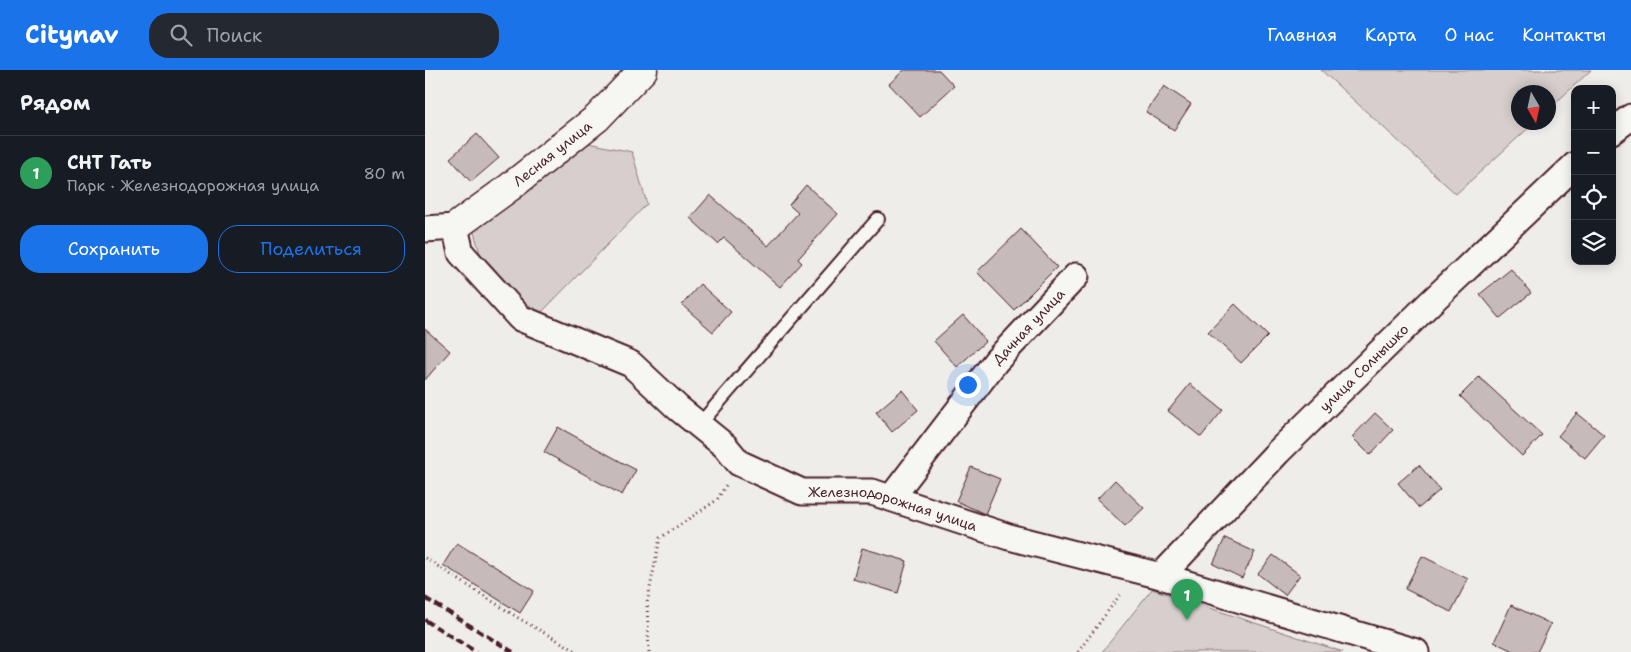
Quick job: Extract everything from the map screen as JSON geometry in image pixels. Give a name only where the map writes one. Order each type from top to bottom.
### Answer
[{"type":"street","name":"Лесная улица","points":[[455,227],[510,187],[597,118],[643,70]]},
{"type":"street","points":[[1613,130],[1631,117]]},
{"type":"street","name":"улица Солнышко","points":[[1161,576],[1277,452],[1571,169]]},
{"type":"street","points":[[425,229],[455,227]]},
{"type":"street","name":"Железнодорожная улица","points":[[455,227],[461,253],[520,318],[631,364],[725,446],[739,463],[802,492],[872,492],[1009,537],[1161,576],[1416,652]]},
{"type":"street","name":"Дачная улица","points":[[891,498],[996,361],[1076,276]]},
{"type":"lane","points":[[699,425],[878,219]]},
{"type":"path","points":[[649,652],[647,603],[660,538],[717,500],[739,463]]},
{"type":"path","points":[[425,558],[520,619],[578,652]]},
{"type":"path","points":[[1077,652],[1123,591]]},
{"type":"shaded area","points":[[1321,70],[1591,70],[1575,85],[1571,85],[1571,89],[1556,102],[1556,85],[1511,85],[1511,130],[1526,130],[1456,194]]},
{"type":"shaded area","points":[[588,143],[632,152],[647,204],[541,313],[487,278],[473,229]]},
{"type":"shaded area","points":[[1152,589],[1343,652],[1102,652]]},
{"type":"building","points":[[904,70],[939,70],[954,86],[920,117],[889,84]]},
{"type":"building","points":[[1164,86],[1191,104],[1174,130],[1146,112]]},
{"type":"building","points":[[477,134],[499,158],[471,182],[450,158]]},
{"type":"building","points":[[806,185],[838,214],[798,259],[802,263],[780,287],[724,238],[718,244],[690,218],[710,195],[768,246],[798,213],[789,205]]},
{"type":"building","points":[[1021,229],[1057,267],[1014,310],[977,272]]},
{"type":"building","points":[[1511,269],[1531,293],[1500,318],[1480,294]]},
{"type":"building","points":[[700,284],[731,312],[713,332],[682,305]]},
{"type":"building","points":[[1235,304],[1268,336],[1241,363],[1208,332]]},
{"type":"building","points":[[963,315],[986,341],[957,367],[934,341]]},
{"type":"building","points":[[425,329],[450,351],[425,380]]},
{"type":"building","points":[[1479,377],[1542,435],[1522,456],[1460,396]]},
{"type":"building","points":[[1190,384],[1223,410],[1201,437],[1168,411]]},
{"type":"building","points":[[902,390],[918,410],[892,432],[876,412]]},
{"type":"building","points":[[1375,413],[1393,430],[1370,455],[1352,437]]},
{"type":"building","points":[[1577,413],[1604,435],[1585,458],[1558,436]]},
{"type":"building","points":[[558,427],[636,470],[622,495],[544,452]]},
{"type":"building","points":[[1419,465],[1440,490],[1419,508],[1398,483]]},
{"type":"building","points":[[971,467],[1000,479],[985,514],[956,501]]},
{"type":"building","points":[[1115,480],[1144,508],[1125,526],[1097,499]]},
{"type":"building","points":[[1225,538],[1255,552],[1242,578],[1213,564]]},
{"type":"building","points":[[457,543],[534,591],[520,613],[443,565]]},
{"type":"building","points":[[862,548],[907,561],[898,593],[853,579]]},
{"type":"building","points":[[1273,555],[1300,575],[1285,595],[1258,574]]},
{"type":"building","points":[[1422,556],[1468,579],[1451,612],[1405,589]]},
{"type":"building","points":[[1511,605],[1551,624],[1537,652],[1515,652],[1494,642]]},
{"type":"railway","points":[[425,598],[513,652]]},
{"type":"railway","points":[[425,620],[476,652]]},
{"type":"place","name":"СНТ Гать","points":[[1187,620]]}]
